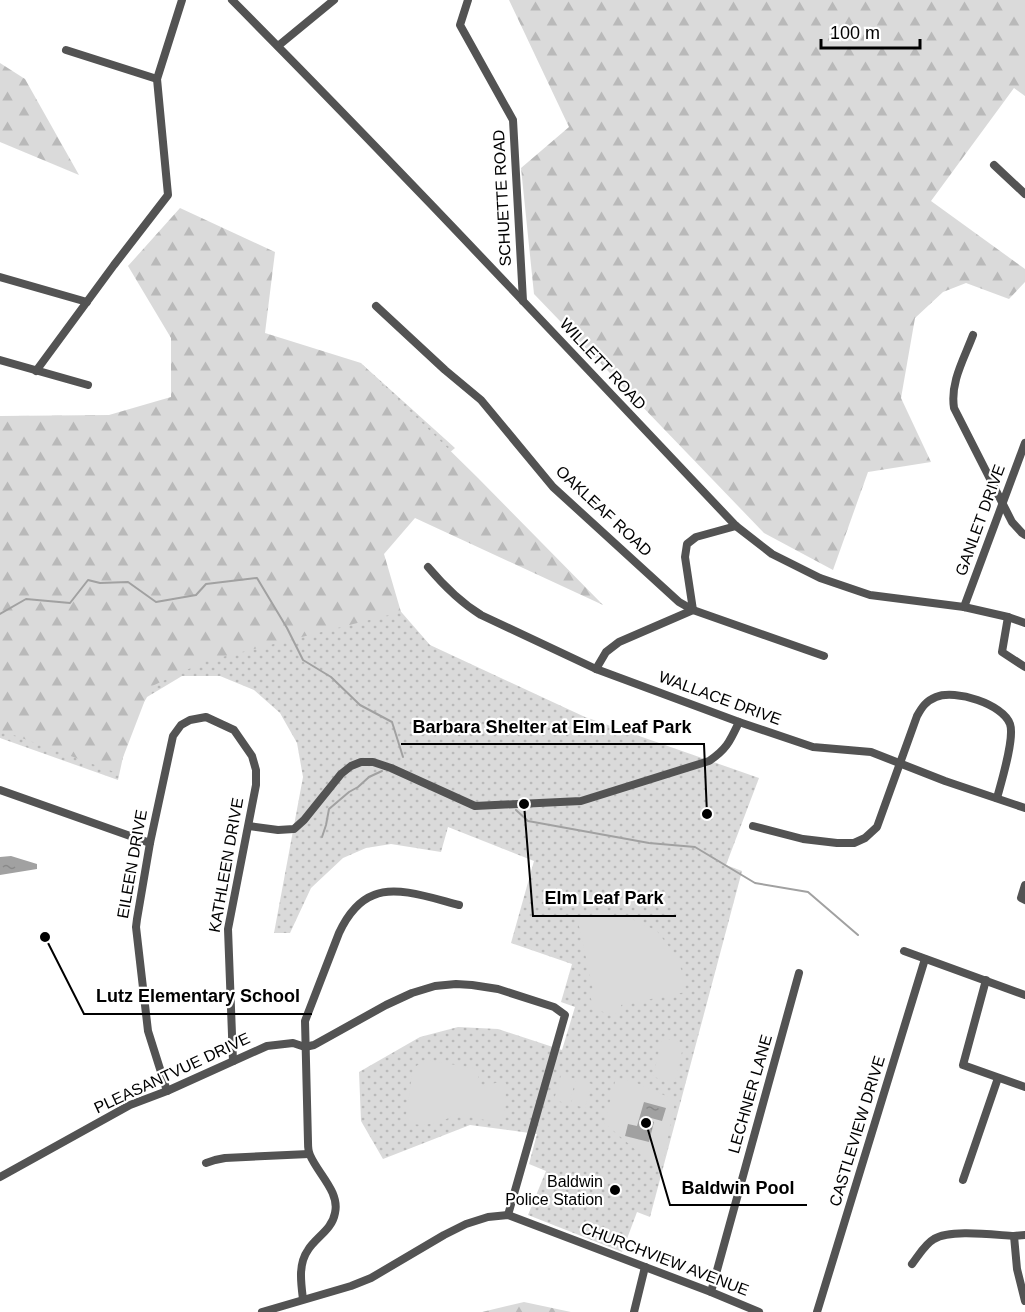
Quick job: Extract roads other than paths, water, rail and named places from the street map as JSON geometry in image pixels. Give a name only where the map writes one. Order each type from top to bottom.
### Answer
[{"type":"street","points":[[36,371],[168,195],[158,80],[182,0]]},
{"type":"street","name":"WILLETT ROAD","points":[[232,0],[523,301],[736,526],[772,554],[820,578],[870,595],[964,607],[1025,623]]},
{"type":"street","points":[[278,46],[334,0]]},
{"type":"street","name":"SCHUETTE ROAD","points":[[468,0],[460,25],[513,120],[523,301]]},
{"type":"street","points":[[66,50],[158,80]]},
{"type":"street","points":[[994,165],[1025,194]]},
{"type":"street","points":[[0,277],[87,302]]},
{"type":"street","name":"OAKLEAF ROAD","points":[[376,306],[481,400],[553,487],[679,602],[693,610],[824,657]]},
{"type":"street","points":[[973,335],[954,382],[952,397],[954,408],[1012,522],[1025,535]]},
{"type":"street","points":[[0,360],[88,385]]},
{"type":"street","name":"GANLET DRIVE","points":[[964,607],[1025,443]]},
{"type":"street","points":[[596,669],[606,652],[619,642],[693,610],[685,557],[687,544],[696,537],[736,526]]},
{"type":"street","name":"WALLACE DRIVE","points":[[428,567],[446,588],[465,605],[481,615],[596,669],[813,747],[871,752],[1025,808]]},
{"type":"street","points":[[1008,617],[1002,652],[1025,668]]},
{"type":"street","points":[[753,826],[803,839],[837,843],[854,843],[865,838],[877,827],[899,762],[923,704],[938,696],[952,694],[994,707],[1005,716],[1010,725],[1011,737],[997,798]]},
{"type":"street","name":"KATHLEEN DRIVE","points":[[190,720],[206,717],[234,730],[252,756],[256,770],[256,785],[249,826],[228,929],[233,1061]]},
{"type":"street","name":"EILEEN DRIVE","points":[[167,1091],[148,1031],[136,927],[150,843],[173,736],[181,725],[190,720]]},
{"type":"street","points":[[249,826],[278,830],[294,829],[341,774],[361,762],[373,762],[391,768],[475,806],[581,801],[709,761],[723,752],[739,722]]},
{"type":"street","points":[[0,790],[150,843]]},
{"type":"street","points":[[1023,899],[1025,885]]},
{"type":"street","points":[[303,1299],[301,1270],[304,1256],[326,1232],[335,1214],[334,1196],[309,1154],[304,1021],[339,933],[346,919],[357,906],[374,895],[390,892],[408,893],[459,905]]},
{"type":"street","points":[[904,951],[1025,995]]},
{"type":"street","name":"CASTLEVIEW DRIVE","points":[[818,1312],[925,958]]},
{"type":"street","name":"LECHNER LANE","points":[[711,1292],[799,973]]},
{"type":"street","points":[[986,980],[963,1065],[1025,1087]]},
{"type":"street","name":"PLEASANTVUE DRIVE","points":[[0,1177],[130,1105],[267,1046],[293,1043],[305,1047],[314,1045],[412,993],[435,986],[464,985],[498,989],[554,1007],[565,1015],[508,1215]]},
{"type":"street","points":[[963,1180],[998,1078]]},
{"type":"street","points":[[206,1163],[225,1158],[309,1154]]},
{"type":"street","name":"CHURCHVIEW AVENUE","points":[[262,1312],[278,1310],[303,1299],[351,1286],[371,1278],[466,1224],[488,1216],[508,1215],[759,1312]]},
{"type":"street","points":[[912,1264],[927,1244],[947,1234],[1025,1235]]},
{"type":"street","points":[[1014,1236],[1017,1269],[1025,1301]]},
{"type":"street","points":[[634,1312],[645,1267]]},
{"type":"water","points":[[11,856],[37,864],[37,869],[0,875],[0,857]]},
{"type":"water","points":[[644,1102],[666,1108],[662,1121],[651,1118],[650,1120],[654,1122],[649,1142],[625,1136],[628,1124],[637,1126]]},
{"type":"waterway","points":[[0,614],[26,599],[70,603],[88,580],[100,583],[128,582],[156,602],[196,595],[206,584],[257,578],[303,660],[331,677],[360,705],[392,722],[403,757]]},
{"type":"waterway","points":[[322,837],[329,809],[369,777],[382,771]]},
{"type":"waterway","points":[[516,810],[528,821],[649,843],[695,847],[755,883],[808,892],[858,935]]},
{"type":"place","name":"Elm Leaf Park","points":[[524,804]]},
{"type":"place","name":"Barbara Shelter at Elm Leaf Park","points":[[707,814]]},
{"type":"place","name":"Lutz Elementary School","points":[[45,937]]},
{"type":"place","name":"Baldwin Pool","points":[[646,1123]]},
{"type":"place","name":"Baldwin Police Station","points":[[615,1190]]}]
